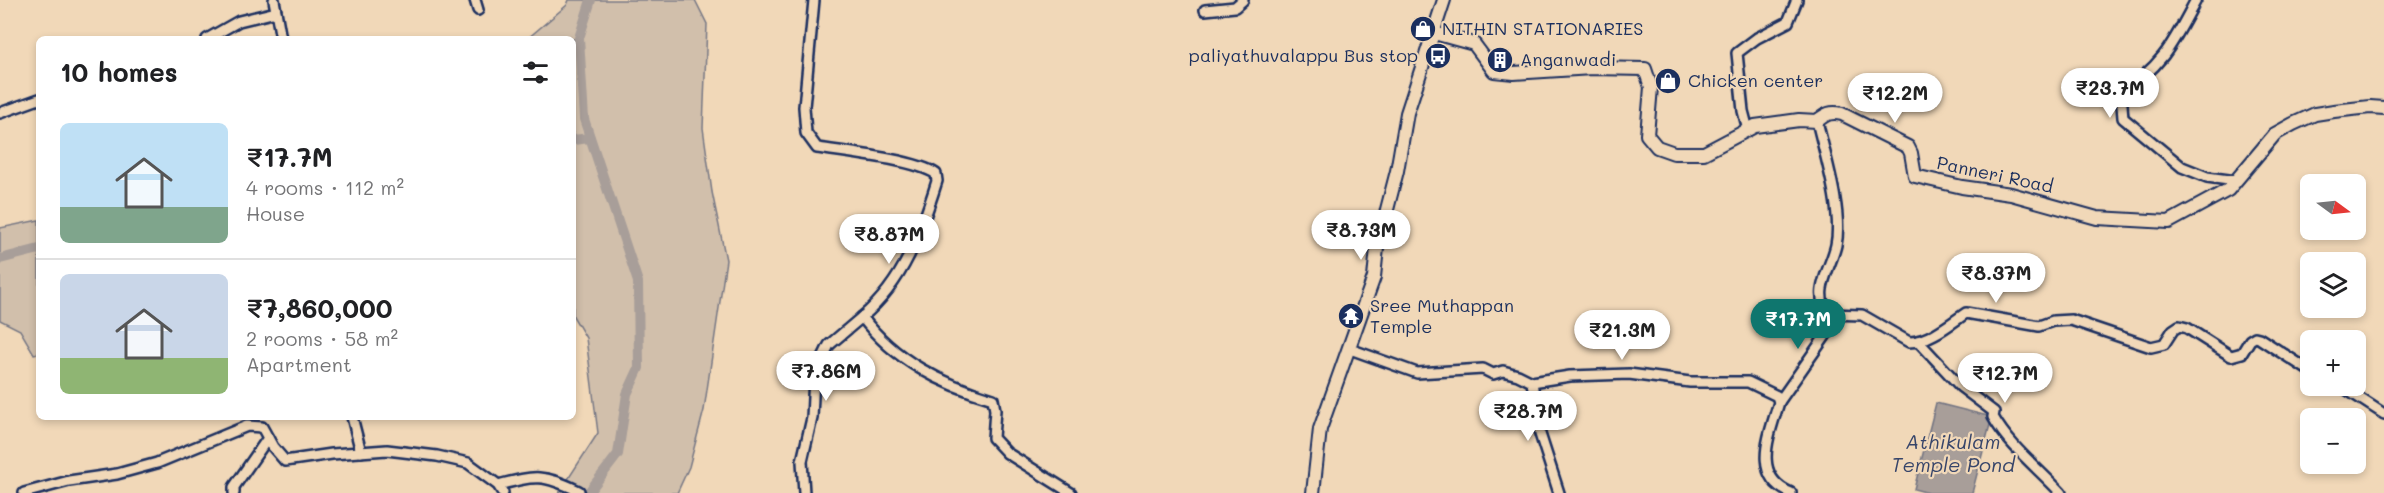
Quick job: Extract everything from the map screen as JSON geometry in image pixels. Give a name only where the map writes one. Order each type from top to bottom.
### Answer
[{"type":"main road","points":[[1313,493],[1320,429],[1374,277],[1377,248],[1395,179],[1407,113],[1444,0]]},
{"type":"main road","name":"Panneri Road","points":[[1434,33],[1474,44],[1494,71],[1514,73],[1592,68],[1645,69],[1651,87],[1647,135],[1657,147],[1674,153],[1704,153],[1755,126],[1780,122],[1817,121],[1827,113],[1842,114],[1908,147],[1915,176],[1962,187],[2011,194],[2097,218],[2169,222],[2228,190],[2274,134],[2315,114],[2370,106],[2384,108]]},
{"type":"street","points":[[274,0],[280,36]]},
{"type":"street","points":[[804,493],[802,461],[813,418],[814,376],[829,345],[862,317],[901,272],[917,239],[937,181],[936,174],[888,159],[817,148],[806,133],[804,107],[814,0]]},
{"type":"street","points":[[1205,10],[1235,7],[1243,0]]},
{"type":"street","points":[[1748,130],[1743,111],[1737,53],[1757,38],[1788,22],[1797,0]]},
{"type":"street","points":[[2196,0],[2159,63],[2143,79],[2121,92],[2123,118],[2182,168],[2207,177],[2236,181]]},
{"type":"street","points":[[212,36],[238,21],[276,12]]},
{"type":"street","points":[[0,113],[36,100]]},
{"type":"street","points":[[1817,121],[1833,192],[1838,230],[1836,245],[1820,296],[1822,306],[1829,314],[1862,315],[1909,342],[1918,341],[1936,333],[1966,313],[2039,327],[2053,321],[2071,320],[2151,347],[2164,344],[2173,330],[2179,326],[2187,328],[2231,356],[2242,353],[2250,340],[2255,337],[2259,338],[2300,365]]},
{"type":"street","points":[[1791,493],[1773,482],[1768,474],[1768,440],[1779,402],[1840,315]]},
{"type":"street","points":[[862,317],[871,329],[901,356],[935,379],[993,399],[995,411],[993,438],[1007,453],[1071,493]]},
{"type":"street","points":[[1918,341],[1961,387],[1994,412],[1993,417],[1997,424],[2015,447],[2061,493]]},
{"type":"street","points":[[1350,349],[1417,373],[1483,369],[1493,374],[1503,371],[1532,382],[1570,376],[1629,374],[1690,382],[1748,382],[1777,396],[1779,402]]},
{"type":"street","points":[[1532,382],[1540,434],[1559,493]]},
{"type":"street","points":[[2356,396],[2384,414]]},
{"type":"street","points":[[353,420],[361,452]]},
{"type":"street","points":[[24,493],[69,481],[117,474],[157,463],[247,426],[262,427],[285,461],[387,450],[437,456],[468,463],[500,489],[532,476],[556,480],[579,491]]},
{"type":"street","points":[[234,493],[234,487],[268,438]]},
{"type":"shaded area","points":[[569,0],[695,0],[707,24],[703,128],[712,192],[726,260],[704,410],[689,467],[677,493],[559,493],[598,433],[586,338],[576,321],[576,36],[531,36],[567,5]]},
{"type":"shaded area","points":[[36,221],[36,354],[34,354],[20,330],[0,320],[0,228]]},
{"type":"water","name":"Athikulam Temple Pond","points":[[1936,403],[1992,417],[1972,493],[1929,493],[1914,489]]},
{"type":"waterway","points":[[588,493],[618,454],[627,394],[639,368],[638,282],[584,119],[579,38],[591,0]]},
{"type":"waterway","points":[[576,140],[590,138]]},
{"type":"waterway","points":[[0,259],[36,250]]},
{"type":"place","name":"NITHIN STATIONARIES","points":[[1423,29]]},
{"type":"place","name":"paliyathuvalappu Bus stop","points":[[1438,56]]},
{"type":"place","name":"Anganwadi","points":[[1500,60]]},
{"type":"place","name":"Chicken center","points":[[1668,81]]},
{"type":"place","name":"Sree Muthappan Temple","points":[[1351,316]]}]
